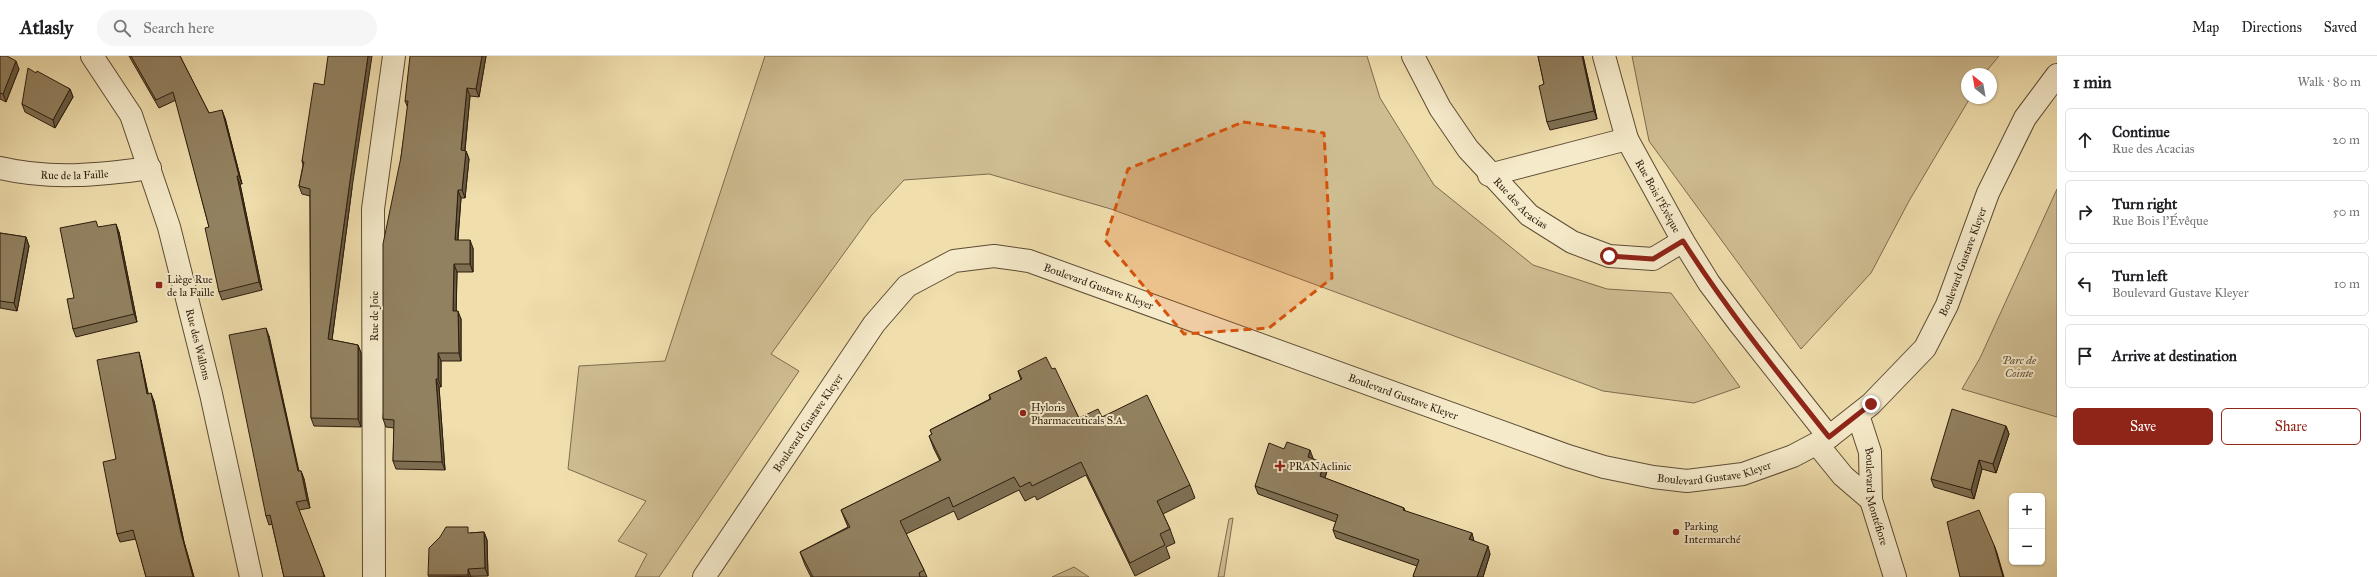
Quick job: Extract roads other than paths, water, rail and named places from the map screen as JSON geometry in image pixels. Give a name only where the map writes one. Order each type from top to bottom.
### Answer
[{"type":"street","name":"Rue des Wallons","points":[[92,56],[131,114],[169,227],[207,379],[251,577]]},
{"type":"street","name":"Rue de Joie","points":[[374,577],[374,209],[394,56]]},
{"type":"street","name":"Rue des Acacias","points":[[1413,56],[1440,108],[1468,149],[1489,175],[1529,215],[1572,242],[1609,256],[1653,259],[1683,241]]},
{"type":"street","name":"Rue Bois l'Évêque","points":[[1604,56],[1627,139],[1683,241],[1710,283],[1823,440],[1844,476],[1871,500]]},
{"type":"street","name":"Boulevard Gustave Kleyer","points":[[704,577],[874,324],[907,286],[954,261],[994,256],[1029,261],[1476,423],[1604,467],[1653,477],[1687,481],[1743,474],[1779,462],[1823,440],[1858,415],[1900,376],[1925,348],[1947,305],[1988,193],[2025,118],[2057,75]]},
{"type":"street","points":[[1489,175],[1627,139]]},
{"type":"street","name":"Rue de la Faille","points":[[0,168],[18,172],[64,177],[150,168]]},
{"type":"street","name":"Boulevard Montéfiore","points":[[1858,415],[1870,452],[1871,500],[1895,577]]},
{"type":"place","name":"Liège Rue de la Faille","points":[[159,285]]},
{"type":"place","name":"Hyloris Pharmaceuticals S.A.","points":[[1023,413]]},
{"type":"place","name":"PRANAclinic","points":[[1280,466]]},
{"type":"place","name":"Parking Intermarché","points":[[1676,532]]},
{"type":"park label","name":"Parc de Cointe","points":[[2019,366]]}]
